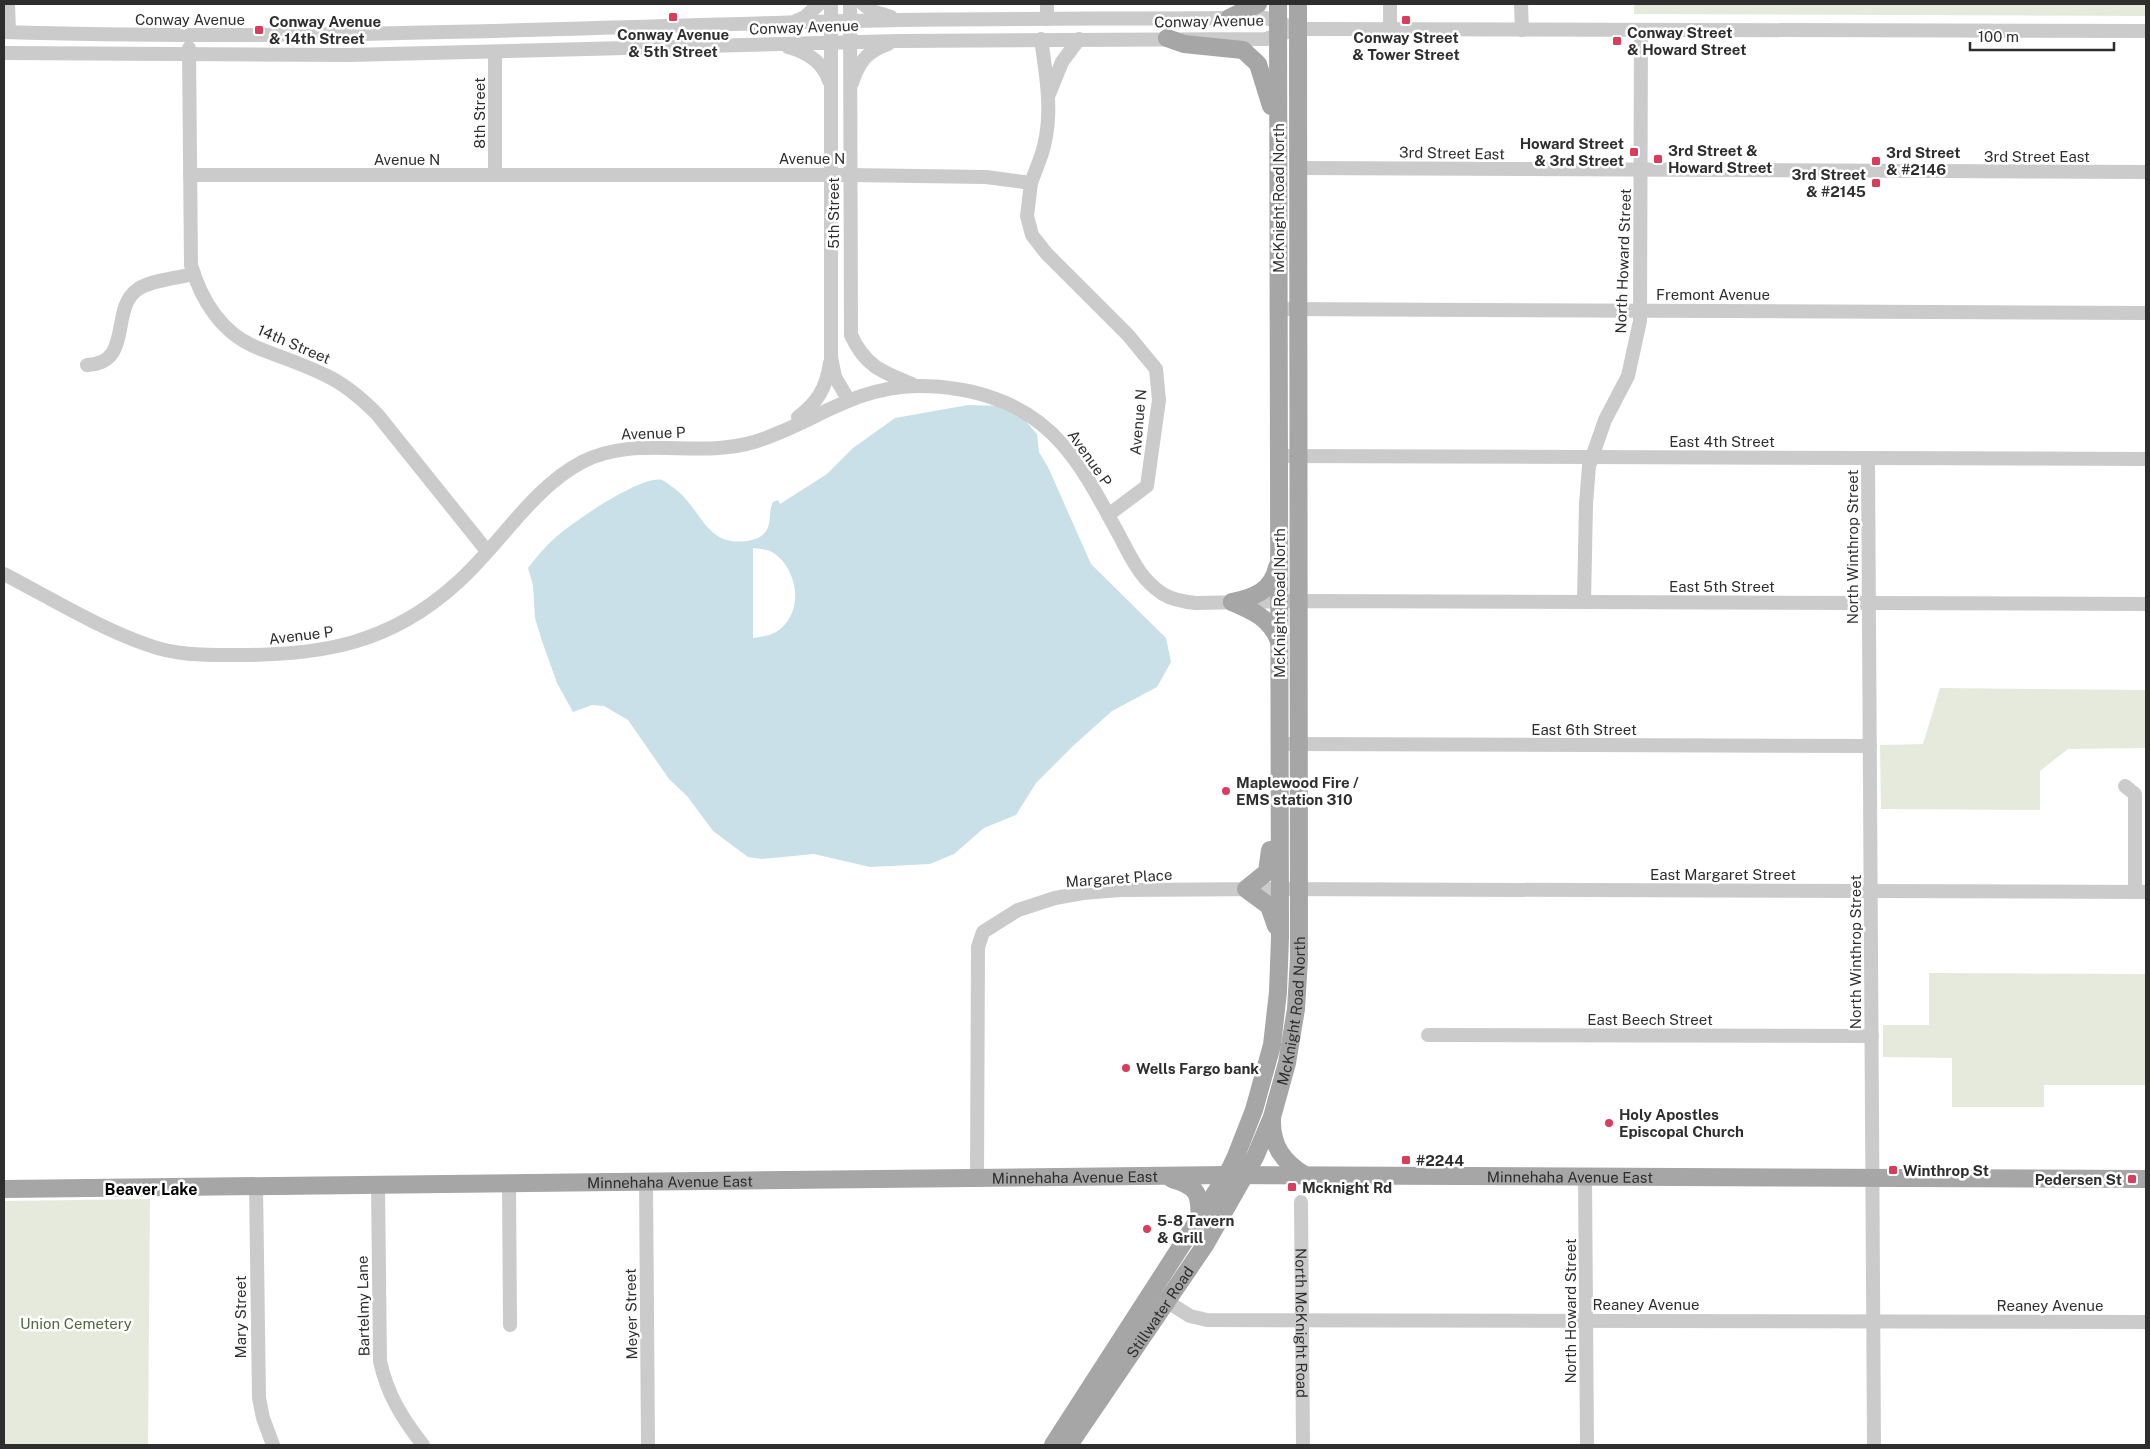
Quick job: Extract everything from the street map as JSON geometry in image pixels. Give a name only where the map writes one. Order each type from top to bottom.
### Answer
[{"type":"main road","points":[[1230,18],[1258,4]]},
{"type":"main road","points":[[1278,4],[1278,29]]},
{"type":"main road","points":[[1298,4],[1298,29]]},
{"type":"main road","name":"McKnight Road North","points":[[1227,1175],[1251,1118],[1269,1058],[1277,1010],[1280,938],[1278,812],[1280,744],[1278,29]]},
{"type":"main road","name":"McKnight Road North","points":[[1246,1176],[1272,1117],[1287,1063],[1297,1003],[1299,889],[1298,29]]},
{"type":"main road","points":[[1167,38],[1184,44],[1235,48],[1252,57],[1263,75],[1278,131]]},
{"type":"main road","points":[[1232,602],[1250,598],[1265,589],[1275,578],[1279,557]]},
{"type":"main road","points":[[1232,602],[1264,618],[1274,629],[1279,640]]},
{"type":"main road","points":[[1278,812],[1271,832],[1270,859],[1266,872],[1246,889],[1269,906],[1280,938]]},
{"type":"main road","points":[[1272,1117],[1272,1132],[1282,1156],[1290,1166],[1306,1176]]},
{"type":"main road","name":"Minnehaha Avenue East","points":[[4,1189],[1227,1175],[2146,1179]]},
{"type":"main road","name":"Stillwater Road","points":[[1053,1445],[1227,1175]]},
{"type":"main road","points":[[1162,1176],[1184,1182],[1195,1190],[1200,1203],[1199,1219]]},
{"type":"main road","name":"Stillwater Road","points":[[1069,1445],[1167,1301],[1246,1176]]},
{"type":"street","points":[[6,32],[8,4]]},
{"type":"street","points":[[790,23],[805,17],[819,4]]},
{"type":"street","name":"5th Street","points":[[831,4],[831,357],[835,377],[848,399]]},
{"type":"street","name":"5th Street","points":[[850,4],[851,335],[857,349],[869,364],[881,372],[917,386]]},
{"type":"street","points":[[863,4],[876,13],[906,20]]},
{"type":"street","points":[[1047,4],[1048,19]]},
{"type":"street","points":[[1390,4],[1390,30]]},
{"type":"street","points":[[1521,4],[1522,30]]},
{"type":"street","points":[[1056,39],[1056,32],[1059,28],[1160,27],[1168,25],[1170,18]]},
{"type":"street","name":"Conway Avenue","points":[[6,32],[190,36],[352,35],[850,21],[1170,18],[1266,18],[1278,29]]},
{"type":"street","name":"Conway Avenue","points":[[4,52],[349,55],[899,41],[1080,38],[1266,39],[1278,29],[2146,31]]},
{"type":"street","name":"North Howard Street","points":[[1584,602],[1586,504],[1592,456],[1605,420],[1628,376],[1638,335],[1641,310],[1641,31]]},
{"type":"street","name":"14th Street","points":[[190,36],[190,243],[194,274],[206,303],[218,320],[236,336],[256,348],[327,375],[364,401],[377,414],[487,551]]},
{"type":"street","points":[[1049,94],[1062,62],[1080,38]]},
{"type":"street","points":[[1031,183],[1044,147],[1049,94],[1041,39]]},
{"type":"street","points":[[849,96],[858,68],[865,57],[872,50],[899,41]]},
{"type":"street","points":[[778,44],[807,53],[826,74],[831,87]]},
{"type":"street","name":"8th Street","points":[[495,52],[496,175]]},
{"type":"street","name":"3rd Street East","points":[[1297,168],[2146,172]]},
{"type":"street","name":"Avenue N","points":[[190,175],[850,174],[986,177],[1031,183],[1027,216],[1032,235],[1046,253],[1128,335],[1156,369],[1159,400],[1147,486],[1108,516]]},
{"type":"street","points":[[86,365],[99,364],[109,358],[122,328],[126,304],[138,289],[194,274]]},
{"type":"street","name":"Fremont Avenue","points":[[1279,309],[2146,313]]},
{"type":"street","points":[[776,433],[811,407],[819,398],[826,385],[831,357]]},
{"type":"street","name":"Avenue P","points":[[4,574],[130,639],[151,647],[194,655],[282,655],[318,651],[371,637],[407,620],[460,581],[549,485],[584,461],[626,448],[712,449],[736,446],[776,433],[848,399],[882,389],[917,386],[952,387],[986,394],[1018,408],[1032,417],[1061,442],[1072,456],[1140,573],[1164,594],[1181,601],[1196,603],[1298,601]]},
{"type":"street","name":"East 4th Street","points":[[1279,456],[2146,459]]},
{"type":"street","name":"North Winthrop Street","points":[[1868,458],[1874,1178],[1874,1445]]},
{"type":"street","name":"East 5th Street","points":[[1298,601],[2146,604]]},
{"type":"street","name":"East 6th Street","points":[[1280,744],[1870,746]]},
{"type":"street","points":[[2125,786],[2134,794],[2141,892]]},
{"type":"street","name":"East Margaret Street","points":[[1279,889],[2141,892]]},
{"type":"street","name":"Margaret Place","points":[[977,1178],[977,961],[978,947],[983,932],[1018,910],[1055,898],[1083,893],[1279,889]]},
{"type":"street","name":"East Beech Street","points":[[1428,1035],[1872,1036]]},
{"type":"street","points":[[958,1178],[977,1155]]},
{"type":"street","name":"North Howard Street","points":[[1585,1177],[1587,1445]]},
{"type":"street","name":"Meyer Street","points":[[646,1182],[648,1445]]},
{"type":"street","points":[[509,1183],[510,1325]]},
{"type":"street","name":"Bartelmy Lane","points":[[378,1184],[380,1361],[393,1402],[423,1445]]},
{"type":"street","name":"Mary Street","points":[[256,1185],[258,1398],[273,1445]]},
{"type":"street","name":"North McKnight Road","points":[[1301,1202],[1303,1445]]},
{"type":"street","name":"Reaney Avenue","points":[[1152,1292],[1199,1318],[1302,1320],[2146,1322]]},
{"type":"green space","points":[[1634,4],[2146,4],[2146,16],[1634,14]]},
{"type":"green space","points":[[1940,688],[2146,690],[2146,748],[2068,749],[2040,771],[2040,810],[1881,809],[1880,745],[1923,744]]},
{"type":"green space","points":[[1929,973],[2146,974],[2146,1085],[2044,1085],[2044,1107],[1952,1107],[1952,1058],[1883,1057],[1883,1025],[1929,1025]]},
{"type":"green space","name":"Union Cemetery","points":[[150,1199],[148,1445],[4,1445],[4,1201]]},
{"type":"water","points":[[968,405],[1005,406],[1016,410],[1037,434],[1039,452],[1048,467],[1091,564],[1166,638],[1171,662],[1157,687],[1112,711],[1073,746],[1036,783],[1016,815],[984,828],[954,854],[930,864],[870,867],[814,854],[762,859],[748,857],[713,831],[687,796],[669,779],[628,720],[604,706],[592,705],[573,712],[557,683],[542,641],[535,618],[533,585],[528,568],[562,532],[610,499],[640,484],[653,480],[662,480],[681,494],[704,523],[721,538],[732,541],[746,541],[757,538],[768,528],[773,502],[778,500],[780,504],[827,474],[853,448],[895,418]],"holes":[[[753,548],[770,551],[781,560],[793,580],[795,592],[795,603],[785,624],[776,632],[753,638]]]},
{"type":"place","name":"Conway Avenue & 5th Street","points":[[673,17]]},
{"type":"place","name":"Conway Street & Tower Street","points":[[1406,20]]},
{"type":"place","name":"Conway Avenue & 14th Street","points":[[259,30]]},
{"type":"place","name":"Conway Street & Howard Street","points":[[1617,41]]},
{"type":"place","name":"Howard Street & 3rd Street","points":[[1634,152]]},
{"type":"place","name":"3rd Street & Howard Street","points":[[1658,159]]},
{"type":"place","name":"3rd Street & #2146","points":[[1876,161]]},
{"type":"place","name":"3rd Street & #2145","points":[[1876,183]]},
{"type":"place","name":"Maplewood Fire / EMS station 310","points":[[1226,791]]},
{"type":"place","name":"Wells Fargo bank","points":[[1126,1068]]},
{"type":"place","name":"Holy Apostles Episcopal Church","points":[[1609,1123]]},
{"type":"place","name":"#2244","points":[[1406,1160]]},
{"type":"place","name":"Winthrop St","points":[[1893,1170]]},
{"type":"place","name":"Pedersen St","points":[[2132,1179]]},
{"type":"place","name":"Mcknight Rd","points":[[1292,1187]]},
{"type":"place","name":"5-8 Tavern & Grill","points":[[1147,1229]]},
{"type":"district","name":"Beaver Lake","points":[[151,1189]]}]
